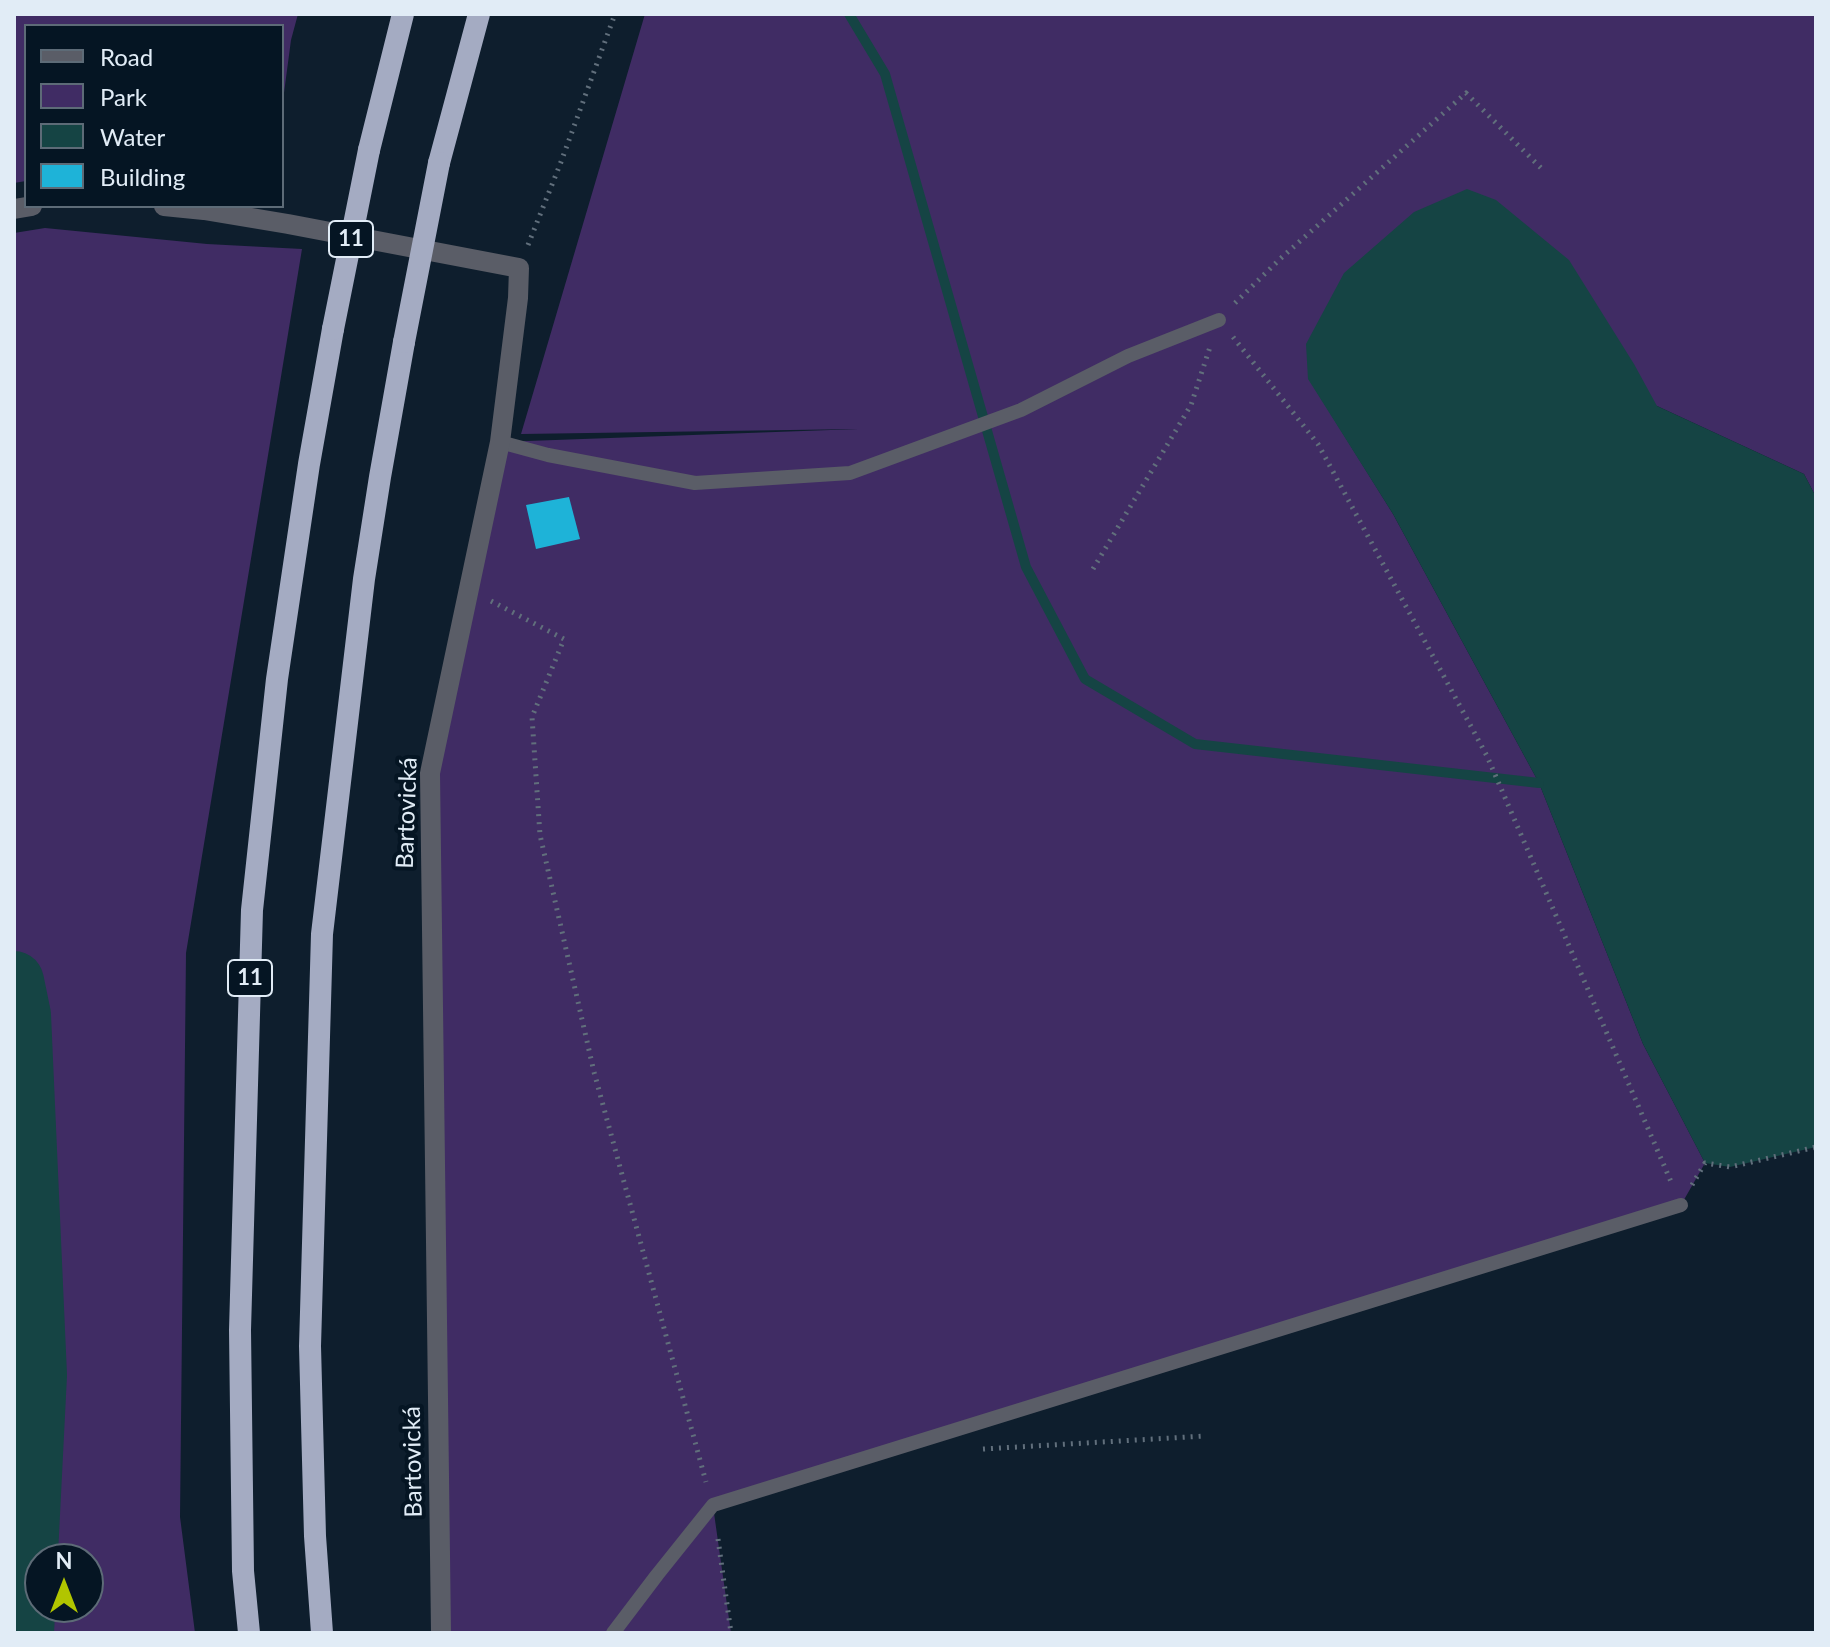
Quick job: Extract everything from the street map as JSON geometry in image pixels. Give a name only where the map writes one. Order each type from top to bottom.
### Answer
[{"type":"highway","name":"11","points":[[249,1633],[243,1571],[240,1330],[252,910],[277,679],[309,464],[369,150],[403,14]]},
{"type":"highway","points":[[322,1633],[315,1536],[310,1346],[322,934],[364,579],[380,477],[439,163],[479,14]]},
{"type":"street","points":[[184,208],[288,224],[519,268]]},
{"type":"street","name":"Bartovická","points":[[441,1633],[430,773],[500,442],[519,268]]},
{"type":"lane","points":[[500,442],[548,455],[695,483],[850,473],[1021,410],[1128,356],[1219,320]]},
{"type":"lane","points":[[613,1633],[713,1505],[1681,1205]]},
{"type":"path","points":[[519,268],[615,14]]},
{"type":"path","points":[[1093,569],[1191,405],[1219,320],[1280,259],[1466,93],[1543,170]]},
{"type":"path","points":[[1219,320],[1318,444],[1487,756],[1681,1205]]},
{"type":"path","points":[[493,602],[564,639],[532,717],[540,835],[594,1072],[713,1505],[731,1633]]},
{"type":"path","points":[[1681,1205],[1705,1163],[1730,1167],[1816,1147]]},
{"type":"path","points":[[969,1450],[1205,1436]]},
{"type":"green space","points":[[14,14],[298,14],[284,93],[284,24],[24,24],[24,181],[14,183]]},
{"type":"green space","points":[[645,14],[1816,14],[1816,497],[1804,474],[1657,406],[1309,379],[1393,514],[1539,783],[1643,1044],[1705,1163],[1681,1205],[713,1506],[731,1633],[441,1633],[430,773],[500,442],[858,429],[521,434]]},
{"type":"green space","points":[[45,228],[207,244],[302,249],[186,953],[180,1517],[195,1633],[14,1633],[14,233]]},
{"type":"water","points":[[1467,189],[1496,200],[1569,260],[1657,406],[1804,474],[1816,497],[1816,1147],[1730,1167],[1705,1163],[1643,1044],[1539,783],[1393,514],[1308,379],[1306,344],[1344,273],[1414,212]]},
{"type":"building","points":[[569,497],[580,539],[536,549],[526,505]]},
{"type":"waterway","points":[[849,14],[885,74],[1026,567],[1085,679],[1195,744],[1539,783]]},
{"type":"waterway","points":[[14,981],[21,1015],[37,1375],[24,1633]]}]
